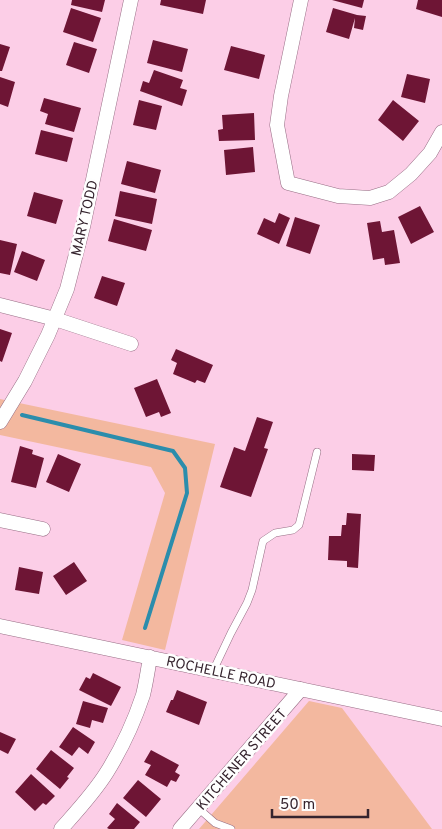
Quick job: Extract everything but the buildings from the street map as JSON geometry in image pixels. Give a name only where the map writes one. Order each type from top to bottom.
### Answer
[{"type":"street","name":"MARY TODD","points":[[0,422],[25,381],[48,335],[67,289],[83,227],[131,0]]},
{"type":"street","points":[[301,0],[281,96],[277,125],[288,183],[338,196],[370,198],[389,192],[411,174],[430,152],[442,132]]},
{"type":"street","points":[[0,305],[55,319],[131,344]]},
{"type":"street","points":[[0,520],[43,529]]},
{"type":"street","name":"ROCHELLE ROAD","points":[[0,626],[442,719]]},
{"type":"street","points":[[60,829],[107,773],[122,748],[134,721],[143,693],[150,657]]},
{"type":"street","name":"KITCHENER STREET","points":[[180,829],[301,689]]},
{"type":"lane","points":[[213,671],[247,603],[252,590],[263,541],[275,533],[293,530],[299,525],[317,452]]},
{"type":"lane","points":[[198,808],[215,823],[231,829]]},
{"type":"shaded area","points":[[0,399],[215,444],[165,650],[122,640],[165,493],[151,467],[0,435]]},
{"type":"shaded area","points":[[309,701],[342,708],[432,829],[199,829]]},
{"type":"waterway","points":[[22,415],[173,451],[185,468],[187,493],[145,628]]}]
